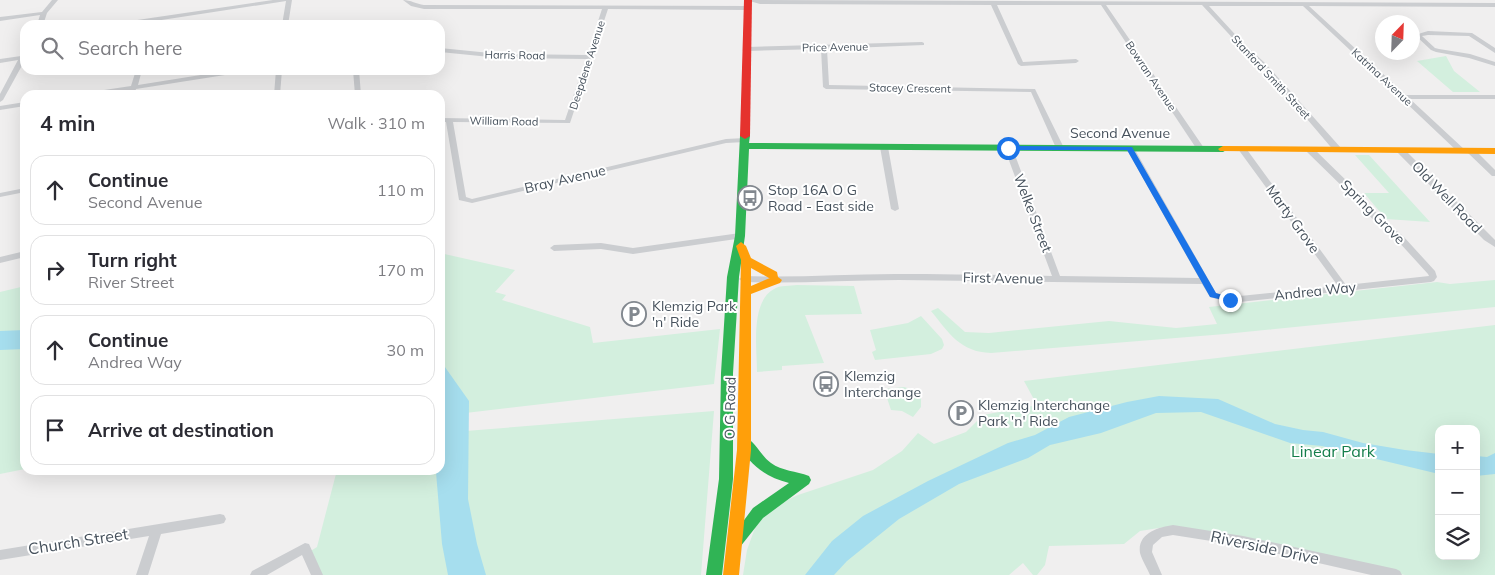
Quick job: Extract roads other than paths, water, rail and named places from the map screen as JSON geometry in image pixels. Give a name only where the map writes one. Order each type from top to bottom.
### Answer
[{"type":"main road","name":"O G Road","points":[[714,575],[724,490],[727,373],[733,277],[740,240],[745,143],[748,3]]},
{"type":"main road","name":"Second Avenue","points":[[745,143],[884,147],[1495,151]]},
{"type":"main road","name":"O G Road","points":[[731,575],[745,443],[746,411],[746,260],[740,240]]},
{"type":"main road","points":[[746,260],[774,278]]},
{"type":"main road","points":[[746,292],[774,278]]},
{"type":"main road","points":[[735,542],[758,512],[804,480],[774,474],[758,464],[745,443]]},
{"type":"main road","points":[[724,490],[740,488]]},
{"type":"street","points":[[42,20],[55,0]]},
{"type":"street","points":[[165,20],[284,0]]},
{"type":"street","points":[[286,20],[289,0]]},
{"type":"street","points":[[406,0],[413,5],[424,7],[606,7],[840,1],[993,3],[1184,2],[1204,4],[1262,2],[1304,4],[1494,2]]},
{"type":"street","points":[[498,7],[502,0]]},
{"type":"street","points":[[1395,0],[1400,4]]},
{"type":"street","points":[[993,3],[1021,64],[1076,61]]},
{"type":"street","name":"Bowran Avenue","points":[[1102,3],[1200,148]]},
{"type":"street","name":"Stanford Smith Street","points":[[1204,4],[1241,44],[1263,64],[1338,150]]},
{"type":"street","name":"Katrina Avenue","points":[[1304,4],[1402,97],[1466,150]]},
{"type":"street","name":"Deepdene Avenue","points":[[568,122],[606,7]]},
{"type":"street","points":[[0,19],[44,14]]},
{"type":"street","points":[[1495,51],[1470,34],[1428,33],[1418,35],[1438,51],[1495,64]]},
{"type":"street","name":"Price Avenue","points":[[747,49],[922,44]]},
{"type":"street","name":"Stacey Crescent","points":[[824,47],[826,86],[1033,90],[1060,148]]},
{"type":"street","name":"Harris Road","points":[[445,50],[493,55],[590,57]]},
{"type":"street","points":[[0,62],[20,57]]},
{"type":"street","points":[[1487,61],[1495,59]]},
{"type":"street","points":[[0,100],[20,62]]},
{"type":"street","points":[[133,90],[138,75]]},
{"type":"street","points":[[115,90],[212,75]]},
{"type":"street","points":[[277,90],[279,75]]},
{"type":"street","points":[[356,75],[358,90]]},
{"type":"street","points":[[1402,97],[1495,97]]},
{"type":"street","points":[[0,108],[20,105]]},
{"type":"street","name":"William Road","points":[[445,120],[568,122]]},
{"type":"street","name":"Bray Avenue","points":[[449,120],[460,193],[462,198],[472,201],[726,141],[745,143]]},
{"type":"street","points":[[884,147],[894,209]]},
{"type":"street","name":"Welke Street","points":[[1008,148],[1057,279]]},
{"type":"street","name":"Andrea Way","points":[[1130,148],[1213,295],[1230,300],[1428,280],[1433,277]]},
{"type":"street","name":"Marty Grove","points":[[1242,149],[1344,288]]},
{"type":"street","name":"Spring Grove","points":[[1310,150],[1352,191],[1380,222],[1400,238],[1433,277]]},
{"type":"street","name":"Old Well Road","points":[[1400,150],[1495,244]]},
{"type":"street","points":[[1466,150],[1495,174]]},
{"type":"street","points":[[0,195],[20,191]]},
{"type":"street","points":[[554,248],[601,246],[633,251],[740,240]]},
{"type":"street","points":[[0,260],[20,255]]},
{"type":"street","name":"First Avenue","points":[[733,277],[1205,281]]},
{"type":"street","name":"Church Street","points":[[0,555],[220,519]]},
{"type":"street","points":[[142,575],[157,529]]},
{"type":"street","name":"Riverside Drive","points":[[1146,552],[1146,542],[1151,537],[1159,532],[1173,530],[1243,541],[1396,575]]},
{"type":"street","points":[[256,575],[305,548],[317,575]]},
{"type":"street","points":[[1146,552],[1156,575]]},
{"type":"water","points":[[20,330],[20,349],[0,350],[0,331]]},
{"type":"water","points":[[445,367],[469,401],[468,499],[477,544],[486,575],[448,575],[442,544],[436,475],[445,475]]},
{"type":"water","points":[[1159,396],[1218,399],[1275,424],[1323,432],[1363,443],[1435,454],[1435,473],[1322,446],[1290,443],[1201,412],[1156,413],[1101,433],[1050,445],[1028,458],[959,484],[899,519],[847,561],[834,575],[805,575],[832,541],[863,516],[928,481],[1008,443],[1035,435],[1069,417]]},
{"type":"water","points":[[1495,453],[1495,474],[1480,476],[1480,456],[1487,457]]},
{"type":"place","name":"Stop 16A O G Road - East side","points":[[750,198]]},
{"type":"place","name":"Klemzig Park 'n' Ride","points":[[634,314]]},
{"type":"place","name":"Klemzig Interchange","points":[[826,384]]},
{"type":"place","name":"Klemzig Interchange Park 'n' Ride","points":[[961,413]]},
{"type":"park label","name":"Linear Park","points":[[1333,451]]}]
